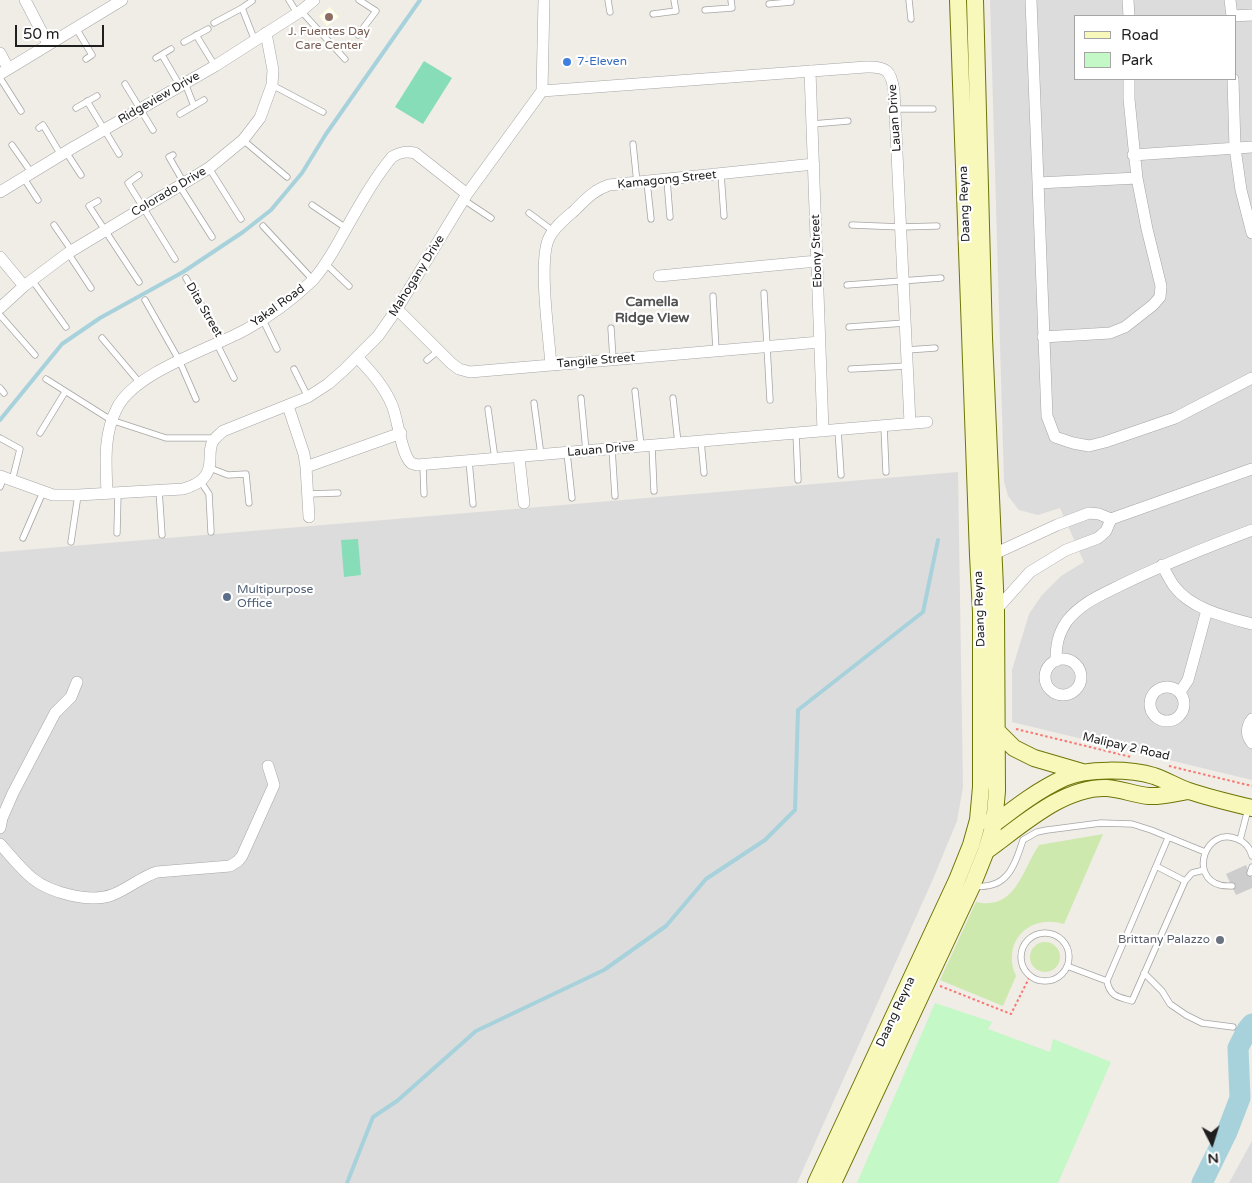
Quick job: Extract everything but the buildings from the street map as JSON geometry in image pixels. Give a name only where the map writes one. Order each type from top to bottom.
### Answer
[{"type":"main road","name":"Daang Reyna","points":[[834,1183],[929,981],[979,848],[997,791],[996,727],[989,612],[978,555],[958,0]]},
{"type":"main road","name":"Daang Reyna","points":[[975,0],[984,338],[994,554],[989,612],[981,787],[986,822]]},
{"type":"main road","points":[[996,727],[1014,748],[1034,758],[1084,772],[1123,772],[1153,776],[1188,791],[1250,808]]},
{"type":"main road","points":[[986,822],[1065,778],[1084,772]]},
{"type":"main road","points":[[979,848],[1068,796],[1085,790],[1106,788],[1150,796],[1188,791]]},
{"type":"main road","name":"Daang Reyna","points":[[816,1183],[965,883]]},
{"type":"street","points":[[24,0],[48,44]]},
{"type":"street","points":[[0,53],[4,71],[122,0]]},
{"type":"street","name":"Ridgeview Drive","points":[[1,188],[27,175],[215,66],[299,12],[314,0]]},
{"type":"street","points":[[542,91],[544,0]]},
{"type":"street","points":[[1031,0],[1047,416],[1055,437],[1089,446],[1106,442],[1166,421],[1252,378]]},
{"type":"street","points":[[1128,0],[1130,15]]},
{"type":"street","points":[[1230,0],[1232,15]]},
{"type":"street","points":[[1237,16],[1252,15]]},
{"type":"street","name":"Colorado Drive","points":[[0,308],[28,282],[70,252],[209,168],[243,140],[260,118],[272,85],[273,70],[266,33]]},
{"type":"street","name":"Lauan Drive","points":[[542,91],[810,71],[875,67],[885,69],[890,74],[892,80],[895,109],[910,423]]},
{"type":"street","name":"Ebony Street","points":[[810,71],[823,431]]},
{"type":"street","points":[[1043,337],[1110,333],[1125,327],[1154,305],[1160,297],[1161,286],[1136,178],[1129,99],[1130,80]]},
{"type":"street","points":[[1233,80],[1235,148],[1241,190],[1252,233]]},
{"type":"street","name":"Mahogany Drive","points":[[215,438],[223,431],[308,397],[328,384],[358,358],[378,336],[397,309],[466,197],[542,91]]},
{"type":"street","points":[[1133,155],[1252,147]]},
{"type":"street","name":"Yakal Road","points":[[113,493],[105,458],[107,437],[117,406],[140,383],[160,370],[220,342],[263,319],[313,280],[326,264],[346,228],[392,157],[399,153],[415,153],[466,197]]},
{"type":"street","name":"Kamagong Street","points":[[551,365],[544,261],[548,240],[553,231],[593,192],[609,185],[814,164]]},
{"type":"street","points":[[1038,183],[1136,178]]},
{"type":"street","points":[[0,257],[28,282]]},
{"type":"street","points":[[659,276],[817,261]]},
{"type":"street","name":"Tangile Street","points":[[397,309],[438,351],[459,369],[470,372],[820,342]]},
{"type":"street","points":[[358,358],[384,389],[392,404],[408,460],[411,463],[423,465]]},
{"type":"street","points":[[288,406],[300,437],[306,467],[309,517]]},
{"type":"street","name":"Lauan Drive","points":[[423,465],[927,422]]},
{"type":"street","points":[[306,467],[401,433]]},
{"type":"street","points":[[4,480],[53,495],[183,489],[201,482],[207,476],[210,468],[211,444],[215,438]]},
{"type":"street","points":[[519,457],[524,503]]},
{"type":"street","points":[[978,555],[994,554],[1057,525],[1089,513],[1099,514],[1111,519],[1252,469]]},
{"type":"street","points":[[989,612],[1030,572],[1066,550],[1098,538],[1106,532],[1111,519]]},
{"type":"street","points":[[1056,660],[1056,642],[1061,630],[1068,619],[1084,604],[1162,565],[1252,531]]},
{"type":"street","points":[[1162,565],[1175,587],[1195,603],[1207,610],[1252,624]]},
{"type":"street","points":[[1180,692],[1188,680],[1207,610]]},
{"type":"street","points":[[0,828],[12,793],[55,713],[71,697],[77,682]]},
{"type":"street","points":[[1252,718],[1247,730],[1248,737],[1252,743]]},
{"type":"street","points":[[0,844],[38,882],[73,896],[89,899],[104,898],[128,888],[146,875],[157,872],[230,866],[242,856],[274,785],[268,766]]},
{"type":"lane","points":[[289,0],[345,59]]},
{"type":"lane","points":[[358,35],[376,11],[359,0]]},
{"type":"lane","points":[[608,0],[610,12]]},
{"type":"lane","points":[[653,14],[676,11],[674,0]]},
{"type":"lane","points":[[705,10],[732,8],[731,0]]},
{"type":"lane","points":[[769,4],[791,2],[791,0]]},
{"type":"lane","points":[[909,0],[911,19]]},
{"type":"lane","points":[[214,23],[252,1]]},
{"type":"lane","points":[[242,8],[255,40]]},
{"type":"lane","points":[[76,28],[92,55],[86,59]]},
{"type":"lane","points":[[184,42],[208,29]]},
{"type":"lane","points":[[196,35],[215,66]]},
{"type":"lane","points":[[171,49],[159,56],[183,84],[194,106]]},
{"type":"lane","points":[[0,78],[21,112]]},
{"type":"lane","points":[[125,84],[153,130]]},
{"type":"lane","points":[[272,85],[323,112]]},
{"type":"lane","points":[[76,108],[97,96]]},
{"type":"lane","points":[[180,114],[204,100]]},
{"type":"lane","points":[[87,101],[119,154]]},
{"type":"lane","points":[[895,109],[933,109]]},
{"type":"lane","points":[[812,124],[848,121]]},
{"type":"lane","points":[[39,128],[43,125],[80,175]]},
{"type":"lane","points":[[243,140],[287,178]]},
{"type":"lane","points":[[633,144],[651,219]]},
{"type":"lane","points":[[12,145],[38,200]]},
{"type":"lane","points":[[173,155],[169,157],[181,184],[212,237]]},
{"type":"lane","points":[[209,168],[241,219]]},
{"type":"lane","points":[[721,174],[724,216]]},
{"type":"lane","points":[[139,176],[128,183],[175,259]]},
{"type":"lane","points":[[667,180],[670,217]]},
{"type":"lane","points":[[466,197],[491,218]]},
{"type":"lane","points":[[98,201],[89,206],[139,282]]},
{"type":"lane","points":[[312,205],[346,228]]},
{"type":"lane","points":[[529,213],[553,231]]},
{"type":"lane","points":[[54,225],[91,288]]},
{"type":"lane","points":[[852,225],[937,226]]},
{"type":"lane","points":[[263,226],[313,280]]},
{"type":"lane","points":[[326,264],[350,286]]},
{"type":"lane","name":"Dita Street","points":[[186,278],[220,342],[234,378]]},
{"type":"lane","points":[[847,285],[941,278]]},
{"type":"lane","points":[[28,282],[66,327]]},
{"type":"lane","points":[[764,294],[770,400]]},
{"type":"lane","points":[[713,296],[716,350]]},
{"type":"lane","points":[[145,300],[179,360],[196,399]]},
{"type":"lane","points":[[0,316],[35,355]]},
{"type":"lane","points":[[263,319],[277,349]]},
{"type":"lane","points":[[849,327],[906,323]]},
{"type":"lane","points":[[611,328],[613,359]]},
{"type":"lane","points":[[102,338],[140,383]]},
{"type":"lane","points":[[907,350],[936,348]]},
{"type":"lane","points":[[427,360],[438,351]]},
{"type":"lane","points":[[851,369],[908,366]]},
{"type":"lane","points":[[294,369],[308,397]]},
{"type":"lane","points":[[46,378],[111,420],[166,438],[215,438]]},
{"type":"lane","points":[[635,391],[654,491]]},
{"type":"lane","points":[[40,433],[65,392]]},
{"type":"lane","points":[[581,398],[586,451]]},
{"type":"lane","points":[[673,398],[678,443]]},
{"type":"lane","points":[[534,403],[541,455]]},
{"type":"lane","points":[[488,409],[495,459]]},
{"type":"lane","points":[[884,426],[886,472]]},
{"type":"lane","points":[[838,430],[841,475]]},
{"type":"lane","points":[[796,433],[798,480]]},
{"type":"lane","points":[[0,438],[20,449],[4,480]]},
{"type":"lane","points":[[701,441],[704,473]]},
{"type":"lane","points":[[612,449],[616,496]]},
{"type":"lane","points":[[567,453],[572,498]]},
{"type":"lane","points":[[470,461],[473,504]]},
{"type":"lane","points":[[423,465],[424,494]]},
{"type":"lane","points":[[210,468],[228,475],[246,474],[249,503]]},
{"type":"lane","points":[[201,482],[209,494],[211,532]]},
{"type":"lane","points":[[159,490],[162,534]]},
{"type":"lane","points":[[23,538],[43,492]]},
{"type":"lane","points":[[308,494],[338,492]]},
{"type":"lane","points":[[113,493],[117,532]]},
{"type":"lane","points":[[71,542],[78,495]]},
{"type":"lane","points":[[1240,840],[1250,808]]},
{"type":"lane","points":[[965,883],[984,887],[995,885],[1007,876],[1017,861],[1024,840],[1037,832],[1102,823],[1132,824],[1205,852]]},
{"type":"lane","points":[[1232,886],[1219,885],[1213,882],[1204,870],[1203,861],[1209,845],[1224,837],[1232,837],[1246,845],[1252,856]]},
{"type":"lane","points":[[1168,838],[1107,981],[1109,990],[1114,995],[1132,1001],[1186,881],[1192,873],[1204,870]]},
{"type":"lane","points":[[1156,866],[1186,881]]},
{"type":"lane","points":[[1036,934],[1054,934],[1064,942],[1069,954],[1067,966],[1060,976],[1048,981],[1041,981],[1030,976],[1022,966],[1021,953],[1026,942],[1036,934]]},
{"type":"lane","points":[[1067,966],[1107,981]]},
{"type":"lane","points":[[1144,973],[1162,991],[1170,1004],[1186,1016],[1202,1023],[1232,1028]]},
{"type":"path","name":"Malipay 2 Road","points":[[996,727],[1130,757]]},
{"type":"path","name":"Malipay 2 Road","points":[[1168,766],[1252,786]]},
{"type":"path","points":[[929,981],[1011,1014],[1030,976]]},
{"type":"shaded area","points":[[990,0],[1252,0],[1252,780],[1012,722],[1012,670],[1029,614],[1042,595],[1061,576],[1084,562],[1060,508],[1038,515],[1019,510],[1008,496],[1004,481]]},
{"type":"shaded area","name":"J. Fuentes Day Care Center","points":[[330,7],[339,17],[327,26],[319,16]]},
{"type":"shaded area","points":[[958,472],[963,787],[957,821],[797,1183],[0,1183],[0,552]]},
{"type":"shaded area","points":[[1246,865],[1252,878],[1252,888],[1236,895],[1226,874]]},
{"type":"shaded area","points":[[1252,1141],[1252,1183],[1229,1183]]},
{"type":"green space","points":[[424,61],[452,78],[423,124],[395,107]]},
{"type":"green space","points":[[358,539],[361,575],[344,577],[341,540]]},
{"type":"green space","points":[[1103,834],[1064,924],[1051,922],[1029,927],[1021,933],[1015,942],[1012,952],[1012,964],[1016,976],[1003,1006],[940,980],[976,902],[989,903],[1009,895],[1039,845]]},
{"type":"green space","points":[[1045,942],[1056,946],[1060,957],[1056,968],[1045,972],[1034,968],[1030,957],[1034,946]]},
{"type":"green space","points":[[935,1003],[992,1022],[988,1029],[1050,1052],[1053,1039],[1111,1062],[1058,1183],[857,1183]]},
{"type":"waterway","points":[[0,420],[62,344],[100,318],[183,272],[243,232],[271,210],[302,173],[326,134],[420,0]]},
{"type":"waterway","points":[[347,1183],[373,1117],[397,1101],[476,1031],[604,970],[666,926],[706,879],[765,840],[795,810],[798,710],[923,612],[938,540]]},
{"type":"waterway","points":[[1202,1183],[1227,1132],[1240,1098],[1238,1048],[1252,1024]]},
{"type":"place","name":"J. Fuentes Day Care Center","points":[[329,17]]},
{"type":"place","name":"7-Eleven","points":[[567,62]]},
{"type":"place","name":"Multipurpose Office","points":[[227,597]]},
{"type":"place","name":"Brittany Palazzo","points":[[1220,940]]},
{"type":"district","name":"Camella Ridge View","points":[[652,310]]}]
